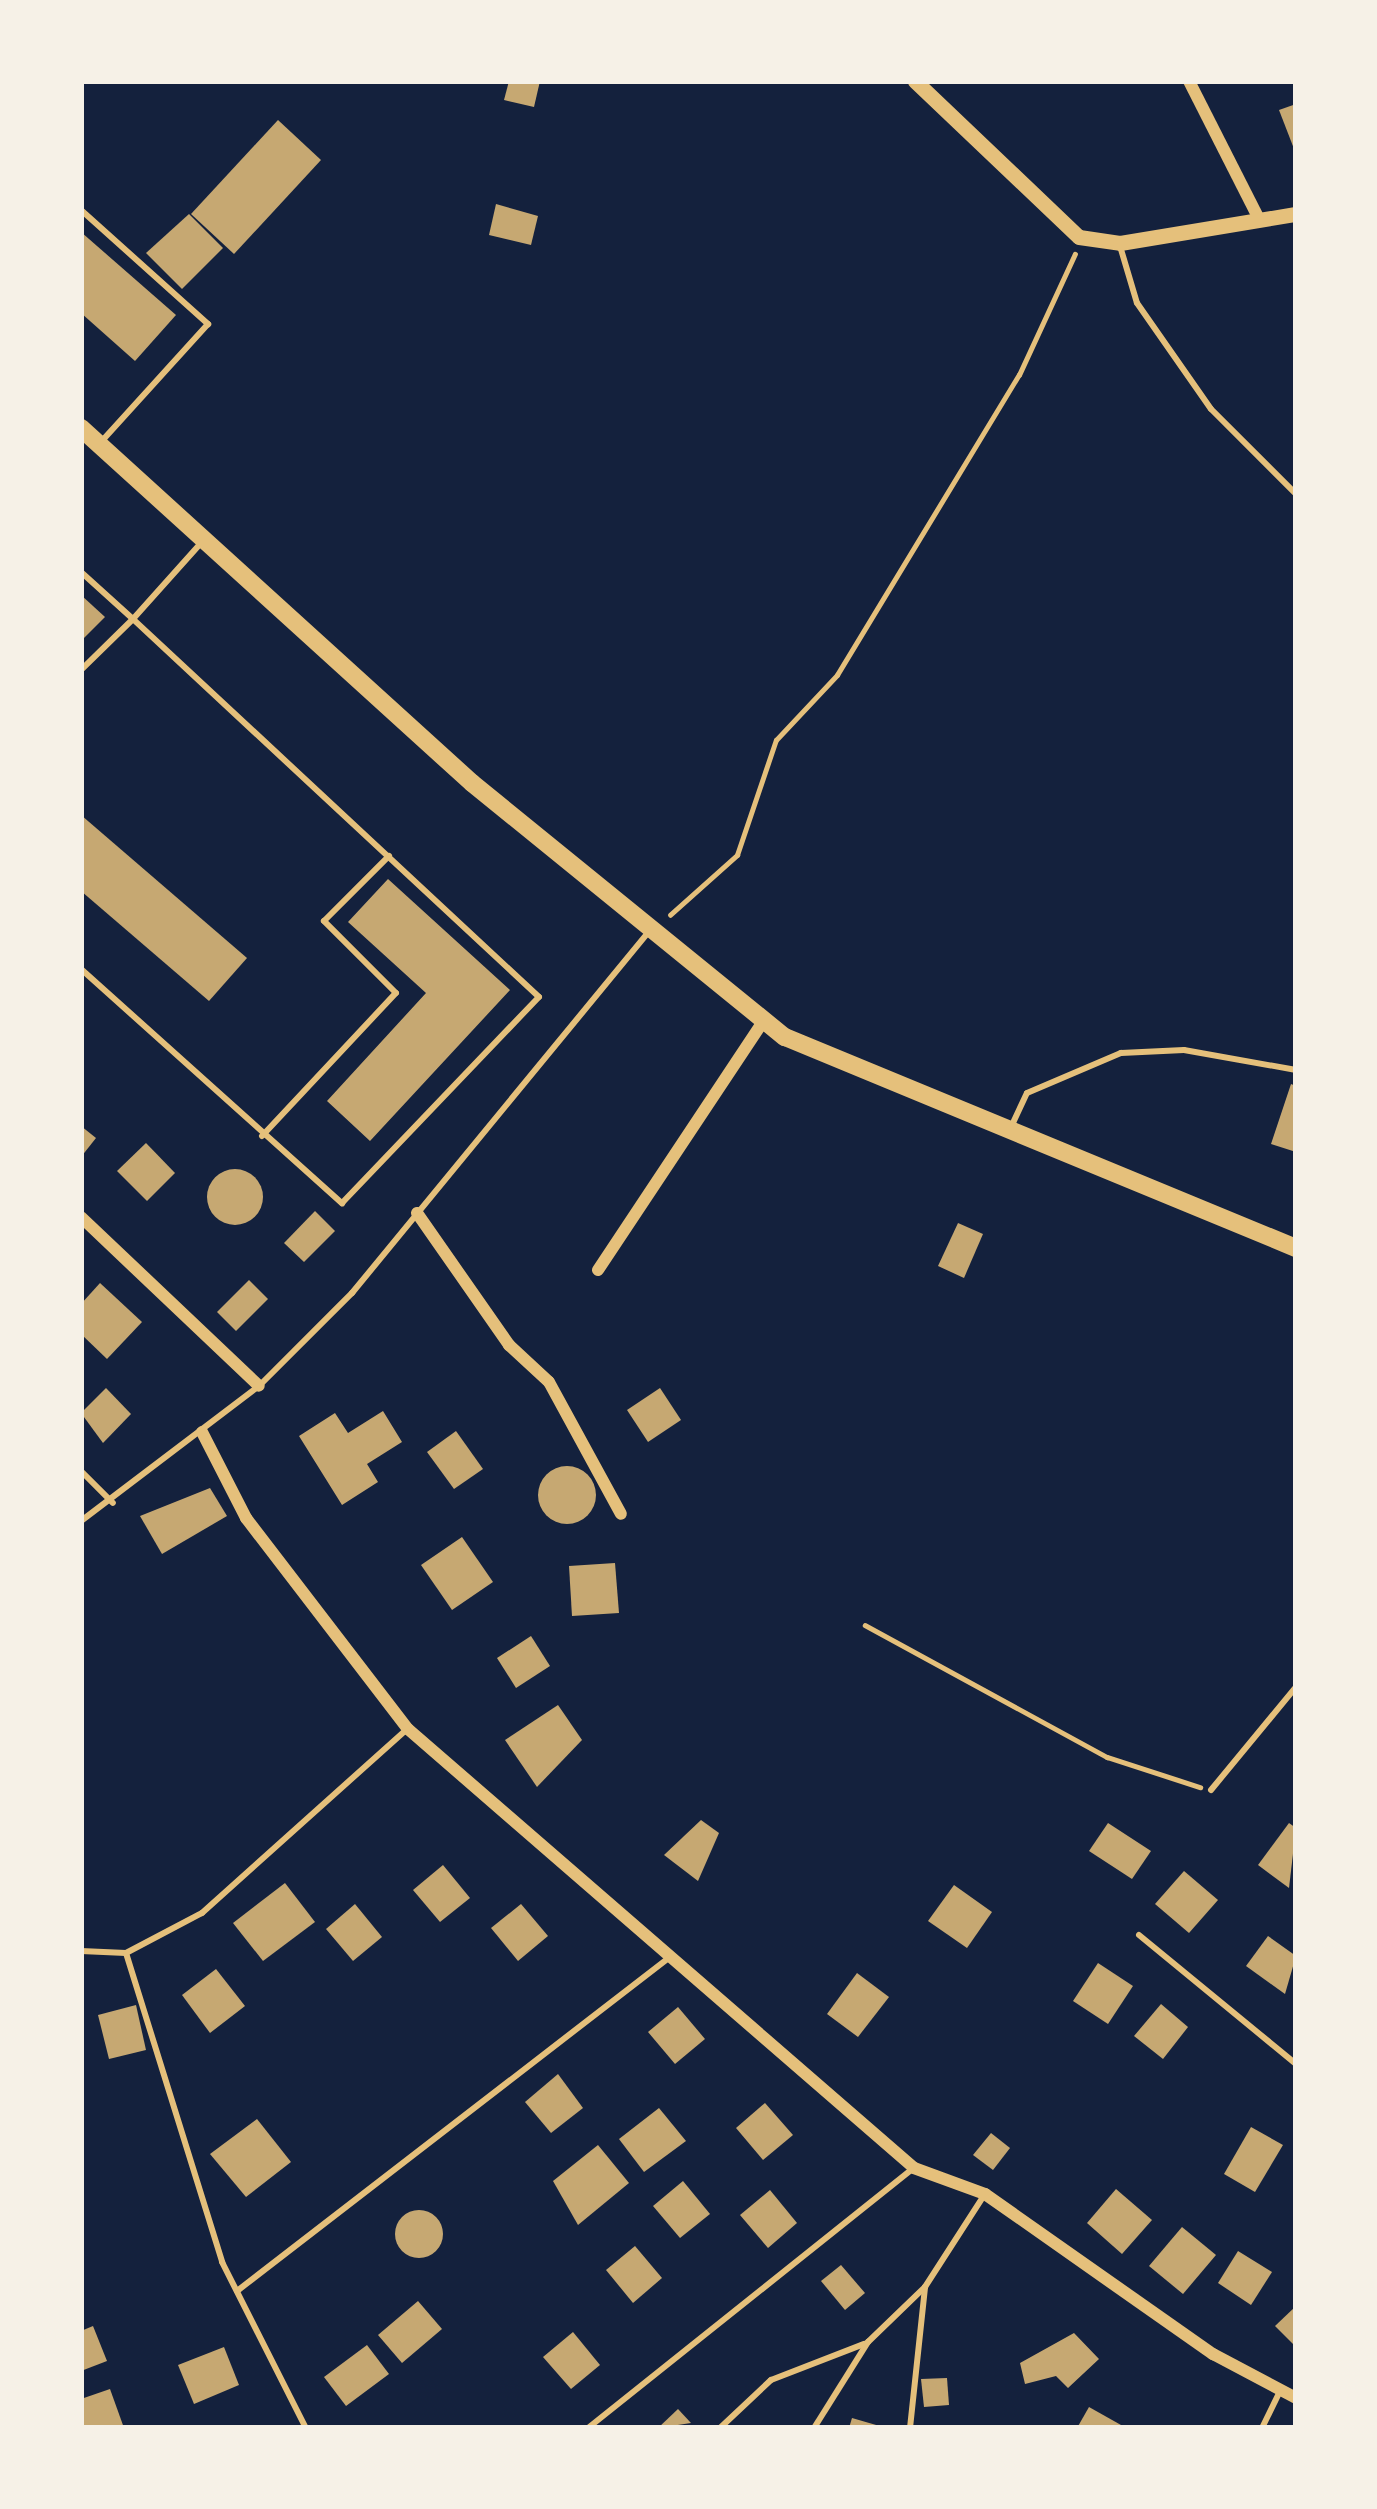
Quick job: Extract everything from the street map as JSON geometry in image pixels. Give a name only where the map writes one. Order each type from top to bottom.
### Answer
[{"type":"main road","points":[[81,428],[651,928],[764,1020],[1010,1130],[1296,1248]]},
{"type":"street","points":[[915,81],[1079,237],[1120,243],[1296,214]]},
{"type":"street","points":[[1189,81],[1259,219]]},
{"type":"street","points":[[598,1270],[764,1020]]},
{"type":"street","points":[[417,1214],[509,1345],[549,1382],[622,1514]]},
{"type":"street","points":[[81,1217],[259,1386]]},
{"type":"street","points":[[202,1432],[246,1518],[408,1729],[914,2168],[985,2194],[1279,2392],[1296,2398]]},
{"type":"lane","points":[[83,215],[208,324],[99,444]]},
{"type":"lane","points":[[1120,243],[1117,266],[1137,304],[1210,409],[1296,494]]},
{"type":"lane","points":[[81,670],[204,540]]},
{"type":"lane","points":[[81,572],[539,998],[342,1203],[81,969]]},
{"type":"lane","points":[[262,1136],[396,993],[324,921],[389,856]]},
{"type":"lane","points":[[81,1521],[113,1503],[259,1386],[417,1214],[651,928]]},
{"type":"lane","points":[[1010,1130],[1027,1094],[1121,1053],[1184,1050],[1296,1070]]},
{"type":"lane","points":[[81,1471],[113,1503]]},
{"type":"lane","points":[[1211,1790],[1296,1688]]},
{"type":"lane","points":[[81,1951],[126,1953],[202,1913],[408,1729]]},
{"type":"lane","points":[[1139,1935],[1296,2064]]},
{"type":"lane","points":[[126,1953],[237,2291],[306,2428]]},
{"type":"lane","points":[[237,2291],[670,1957]]},
{"type":"lane","points":[[588,2428],[914,2168]]},
{"type":"lane","points":[[814,2428],[868,2342],[925,2287],[985,2194]]},
{"type":"lane","points":[[910,2428],[925,2287]]},
{"type":"lane","points":[[719,2428],[772,2380],[868,2342]]},
{"type":"lane","points":[[1262,2428],[1279,2392]]},
{"type":"path","points":[[651,928],[736,855],[776,740],[837,675],[1019,375],[1079,237]]},
{"type":"path","points":[[865,1625],[1107,1757],[1211,1790]]},
{"type":"building","points":[[509,81],[540,81],[534,107],[504,100]]},
{"type":"building","points":[[1296,104],[1296,154],[1279,110]]},
{"type":"building","points":[[278,120],[321,160],[234,254],[191,214]]},
{"type":"building","points":[[496,204],[538,216],[531,245],[489,235]]},
{"type":"building","points":[[189,214],[223,248],[182,289],[146,253]]},
{"type":"building","points":[[81,232],[176,315],[135,361],[81,313]]},
{"type":"building","points":[[81,595],[105,617],[81,641]]},
{"type":"building","points":[[81,815],[247,958],[209,1001],[81,891]]},
{"type":"building","points":[[388,879],[510,990],[370,1141],[327,1101],[426,993],[348,922]]},
{"type":"building","points":[[1291,1084],[1296,1086],[1296,1152],[1271,1144]]},
{"type":"building","points":[[81,1126],[96,1138],[81,1157]]},
{"type":"building","points":[[146,1143],[175,1173],[147,1201],[117,1171]]},
{"type":"building","points":[[235,1169],[255,1177],[263,1197],[255,1217],[235,1225],[215,1217],[207,1197],[215,1177]]},
{"type":"building","points":[[315,1211],[335,1231],[304,1262],[284,1243]]},
{"type":"building","points":[[958,1223],[983,1234],[964,1278],[938,1266]]},
{"type":"building","points":[[249,1280],[268,1299],[236,1331],[217,1312]]},
{"type":"building","points":[[100,1283],[142,1322],[107,1359],[81,1334],[81,1304]]},
{"type":"building","points":[[106,1388],[131,1414],[103,1443],[81,1413]]},
{"type":"building","points":[[660,1388],[681,1420],[648,1442],[627,1410]]},
{"type":"building","points":[[383,1411],[402,1442],[367,1464],[378,1482],[342,1505],[299,1436],[335,1413],[348,1433]]},
{"type":"building","points":[[456,1431],[483,1469],[454,1489],[427,1452]]},
{"type":"building","points":[[567,1466],[588,1474],[596,1495],[588,1516],[567,1524],[546,1516],[538,1495],[546,1474]]},
{"type":"building","points":[[210,1488],[227,1516],[162,1554],[140,1516]]},
{"type":"building","points":[[462,1537],[493,1582],[452,1610],[421,1565]]},
{"type":"building","points":[[615,1563],[619,1613],[572,1616],[569,1566]]},
{"type":"building","points":[[531,1636],[550,1666],[516,1688],[497,1658]]},
{"type":"building","points":[[558,1705],[582,1740],[537,1787],[505,1740]]},
{"type":"building","points":[[701,1820],[719,1833],[698,1881],[664,1855]]},
{"type":"building","points":[[1108,1823],[1151,1851],[1132,1879],[1089,1851]]},
{"type":"building","points":[[1289,1823],[1296,1828],[1289,1888],[1258,1865]]},
{"type":"building","points":[[443,1865],[470,1898],[440,1922],[413,1890]]},
{"type":"building","points":[[1184,1871],[1218,1900],[1189,1933],[1155,1904]]},
{"type":"building","points":[[285,1883],[315,1922],[263,1961],[233,1923]]},
{"type":"building","points":[[954,1885],[992,1912],[967,1948],[928,1921]]},
{"type":"building","points":[[355,1904],[382,1937],[353,1961],[326,1929]]},
{"type":"building","points":[[521,1904],[548,1936],[518,1961],[491,1928]]},
{"type":"building","points":[[1268,1936],[1296,1956],[1285,1994],[1246,1966]]},
{"type":"building","points":[[1098,1963],[1133,1986],[1108,2024],[1073,2001]]},
{"type":"building","points":[[216,1969],[245,2006],[210,2033],[182,1995]]},
{"type":"building","points":[[857,1973],[889,1997],[858,2037],[827,2014]]},
{"type":"building","points":[[1161,2004],[1188,2027],[1163,2059],[1134,2036]]},
{"type":"building","points":[[136,2005],[146,2050],[109,2059],[98,2015]]},
{"type":"building","points":[[678,2007],[705,2039],[675,2064],[648,2032]]},
{"type":"building","points":[[558,2074],[583,2108],[551,2133],[525,2102]]},
{"type":"building","points":[[765,2103],[793,2135],[763,2160],[736,2128]]},
{"type":"building","points":[[659,2108],[686,2141],[644,2172],[619,2139]]},
{"type":"building","points":[[257,2119],[291,2162],[246,2197],[210,2154]]},
{"type":"building","points":[[1251,2127],[1283,2145],[1255,2192],[1224,2174]]},
{"type":"building","points":[[991,2133],[1010,2148],[993,2170],[973,2155]]},
{"type":"building","points":[[598,2145],[629,2183],[578,2225],[553,2181]]},
{"type":"building","points":[[683,2181],[710,2214],[680,2238],[653,2206]]},
{"type":"building","points":[[1116,2189],[1152,2220],[1122,2254],[1087,2223]]},
{"type":"building","points":[[770,2190],[797,2223],[768,2248],[740,2215]]},
{"type":"building","points":[[419,2210],[436,2217],[443,2234],[436,2251],[419,2258],[402,2251],[395,2234],[402,2217]]},
{"type":"building","points":[[1182,2227],[1216,2255],[1183,2294],[1149,2266]]},
{"type":"building","points":[[635,2246],[662,2278],[633,2303],[606,2270]]},
{"type":"building","points":[[1238,2251],[1272,2272],[1251,2305],[1218,2283]]},
{"type":"building","points":[[841,2265],[865,2293],[845,2310],[821,2281]]},
{"type":"building","points":[[418,2301],[442,2329],[402,2363],[378,2335]]},
{"type":"building","points":[[1296,2306],[1296,2347],[1275,2326]]},
{"type":"building","points":[[93,2326],[107,2361],[81,2371],[81,2331]]},
{"type":"building","points":[[573,2332],[600,2365],[571,2389],[543,2357]]},
{"type":"building","points":[[1074,2333],[1099,2359],[1068,2388],[1056,2376],[1025,2384],[1020,2363]]},
{"type":"building","points":[[367,2345],[389,2374],[346,2406],[324,2377]]},
{"type":"building","points":[[224,2347],[239,2385],[194,2404],[178,2365]]},
{"type":"building","points":[[947,2378],[949,2405],[924,2407],[921,2379]]},
{"type":"building","points":[[110,2389],[124,2428],[83,2428],[81,2399]]},
{"type":"building","points":[[1089,2407],[1121,2425],[1077,2428]]},
{"type":"building","points":[[678,2409],[691,2423],[658,2428]]},
{"type":"building","points":[[852,2418],[883,2427],[883,2428],[849,2428]]}]
